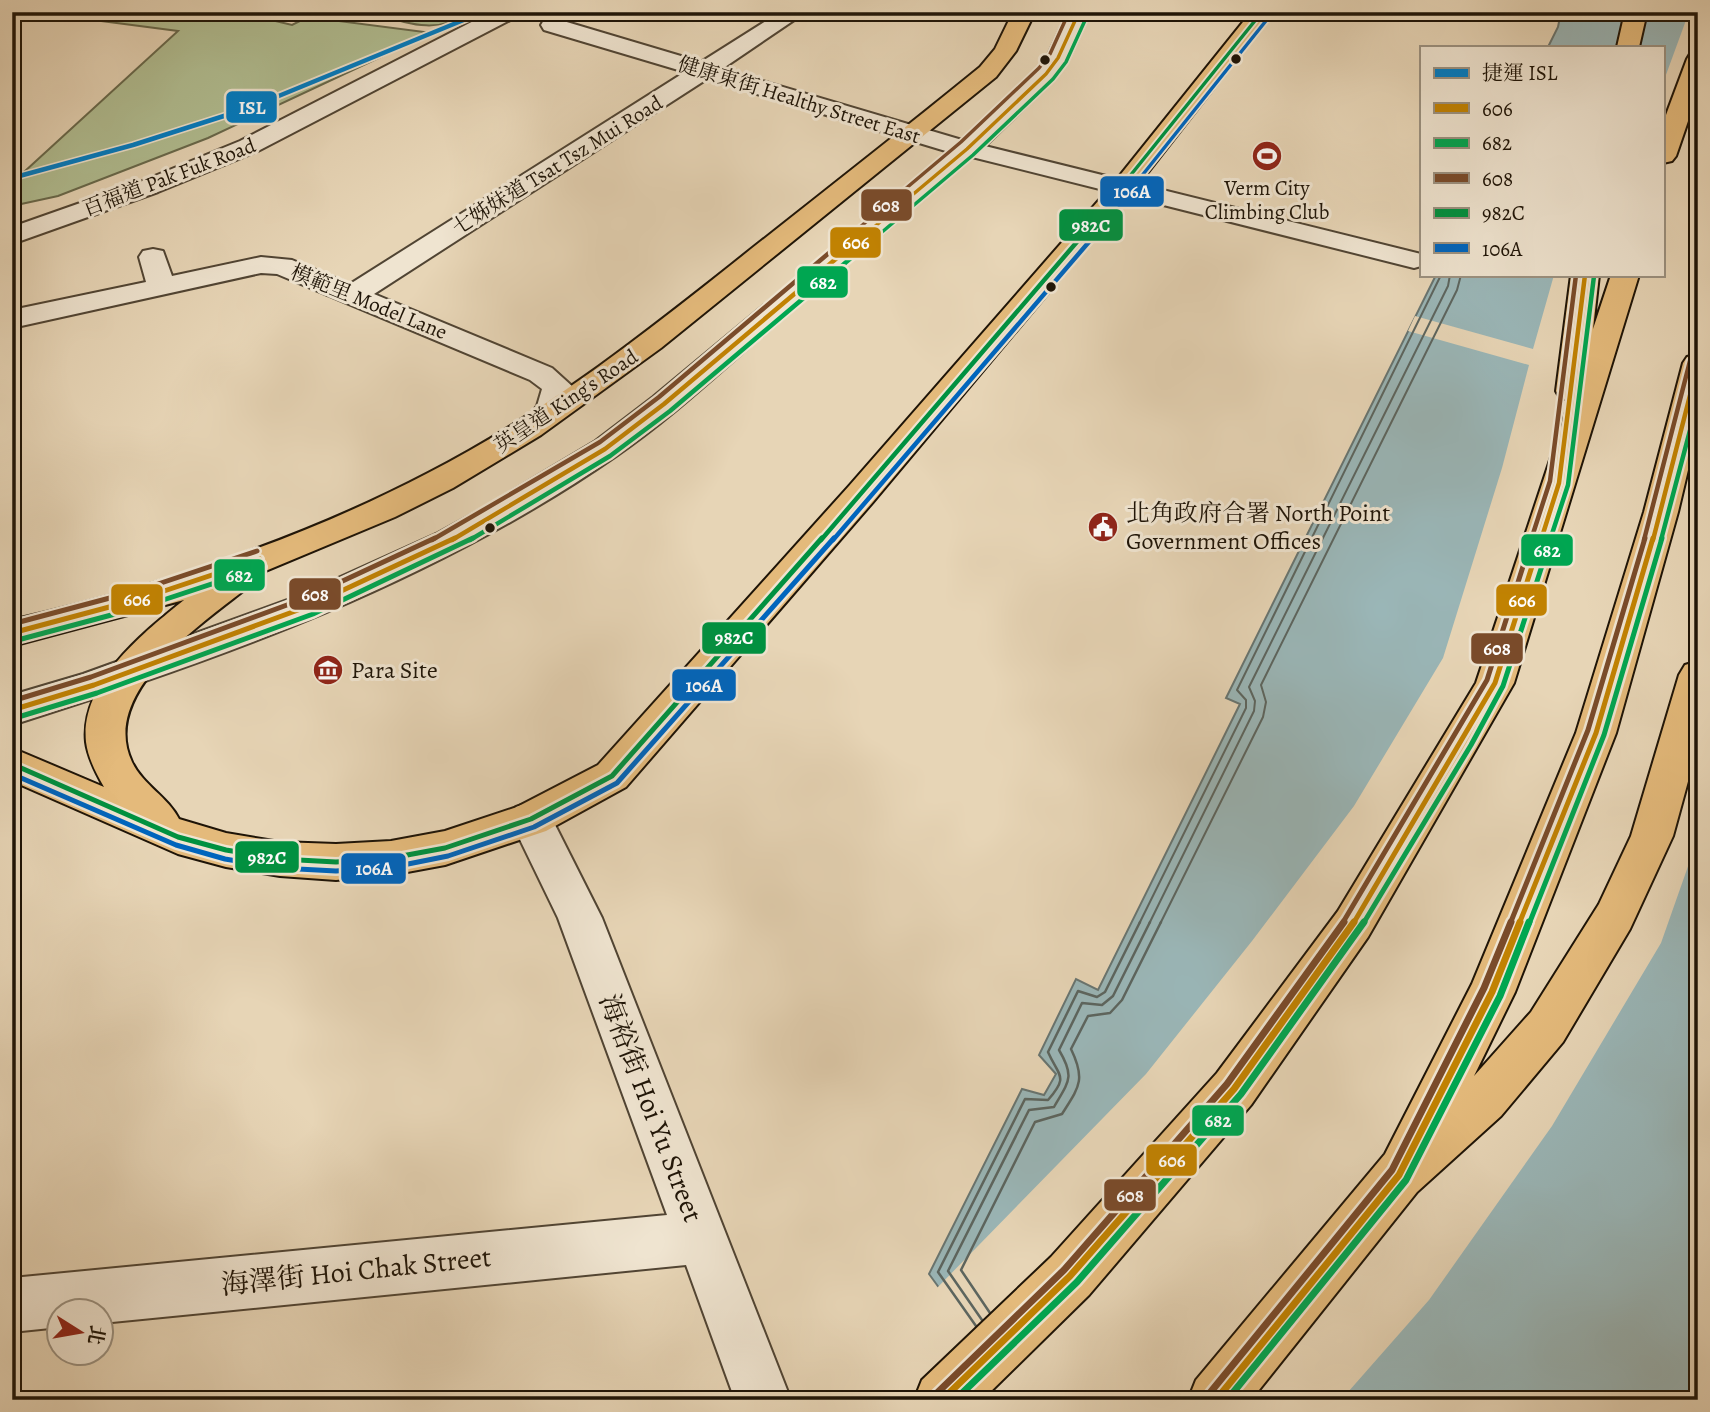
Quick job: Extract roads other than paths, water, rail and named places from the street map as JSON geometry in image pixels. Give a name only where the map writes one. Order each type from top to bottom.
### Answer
[{"type":"main road","name":"英皇道 King's Road","points":[[12,633],[143,598],[321,536],[421,490],[540,422],[616,370],[998,63],[1024,12]]},
{"type":"main road","points":[[12,764],[178,837],[226,850],[280,859],[335,862],[391,858],[445,848],[531,819],[612,776],[819,542],[1122,189],[1262,12]]},
{"type":"main road","points":[[1628,46],[1636,12]]},
{"type":"main road","points":[[1664,153],[1698,59]]},
{"type":"main road","points":[[1559,483],[1585,276]]},
{"type":"main road","points":[[942,1400],[1070,1276],[1234,1089],[1353,923],[1464,741],[1495,683],[1625,276]]},
{"type":"main road","points":[[1399,1175],[1492,992],[1596,733],[1661,512],[1698,363]]},
{"type":"main road","points":[[178,837],[143,809],[121,782],[109,755],[106,734],[109,709],[137,667],[190,614],[259,559]]},
{"type":"main road","points":[[1216,1400],[1399,1175],[1484,1100],[1548,1027],[1615,916],[1652,836],[1698,674]]},
{"type":"street","name":"百福道 Pak Fuk Road","points":[[12,236],[149,187],[249,146],[508,12]]},
{"type":"street","name":"七姊妹道 Tsat Tsz Mui Road","points":[[353,295],[795,12]]},
{"type":"street","points":[[12,710],[94,685],[265,622],[390,570],[450,541],[605,449],[664,404],[968,149],[1046,74],[1058,58],[1079,12]]},
{"type":"street","name":"健康東街 Healthy Street East","points":[[552,25],[968,149],[1414,260]]},
{"type":"street","points":[[153,257],[161,287]]},
{"type":"street","name":"模範里 Model Lane","points":[[12,319],[273,264],[551,379],[558,387],[557,397],[540,422]]},
{"type":"street","name":"海裕街 Hoi Yu Street","points":[[531,819],[580,918],[699,1238],[763,1400]]},
{"type":"street","name":"海澤街 Hoi Chak Street","points":[[12,1305],[699,1238]]},
{"type":"water","points":[[1561,12],[1698,12],[1698,1400],[1021,1400],[929,1274],[1022,1089],[1044,1095],[1056,1074],[1039,1055],[1076,979],[1098,990],[1240,704],[1226,698],[1436,276],[1664,276],[1664,46],[1548,46],[1558,27]]},
{"type":"metro line","name":"ISL","points":[[12,178],[133,145],[252,107],[483,12]]},
{"type":"place","name":"Verm City Climbing Club","points":[[1267,156]]},
{"type":"place","name":"北角政府合署 North Point Government Offices","points":[[1103,527]]},
{"type":"place","name":"Para Site","points":[[328,670]]}]
